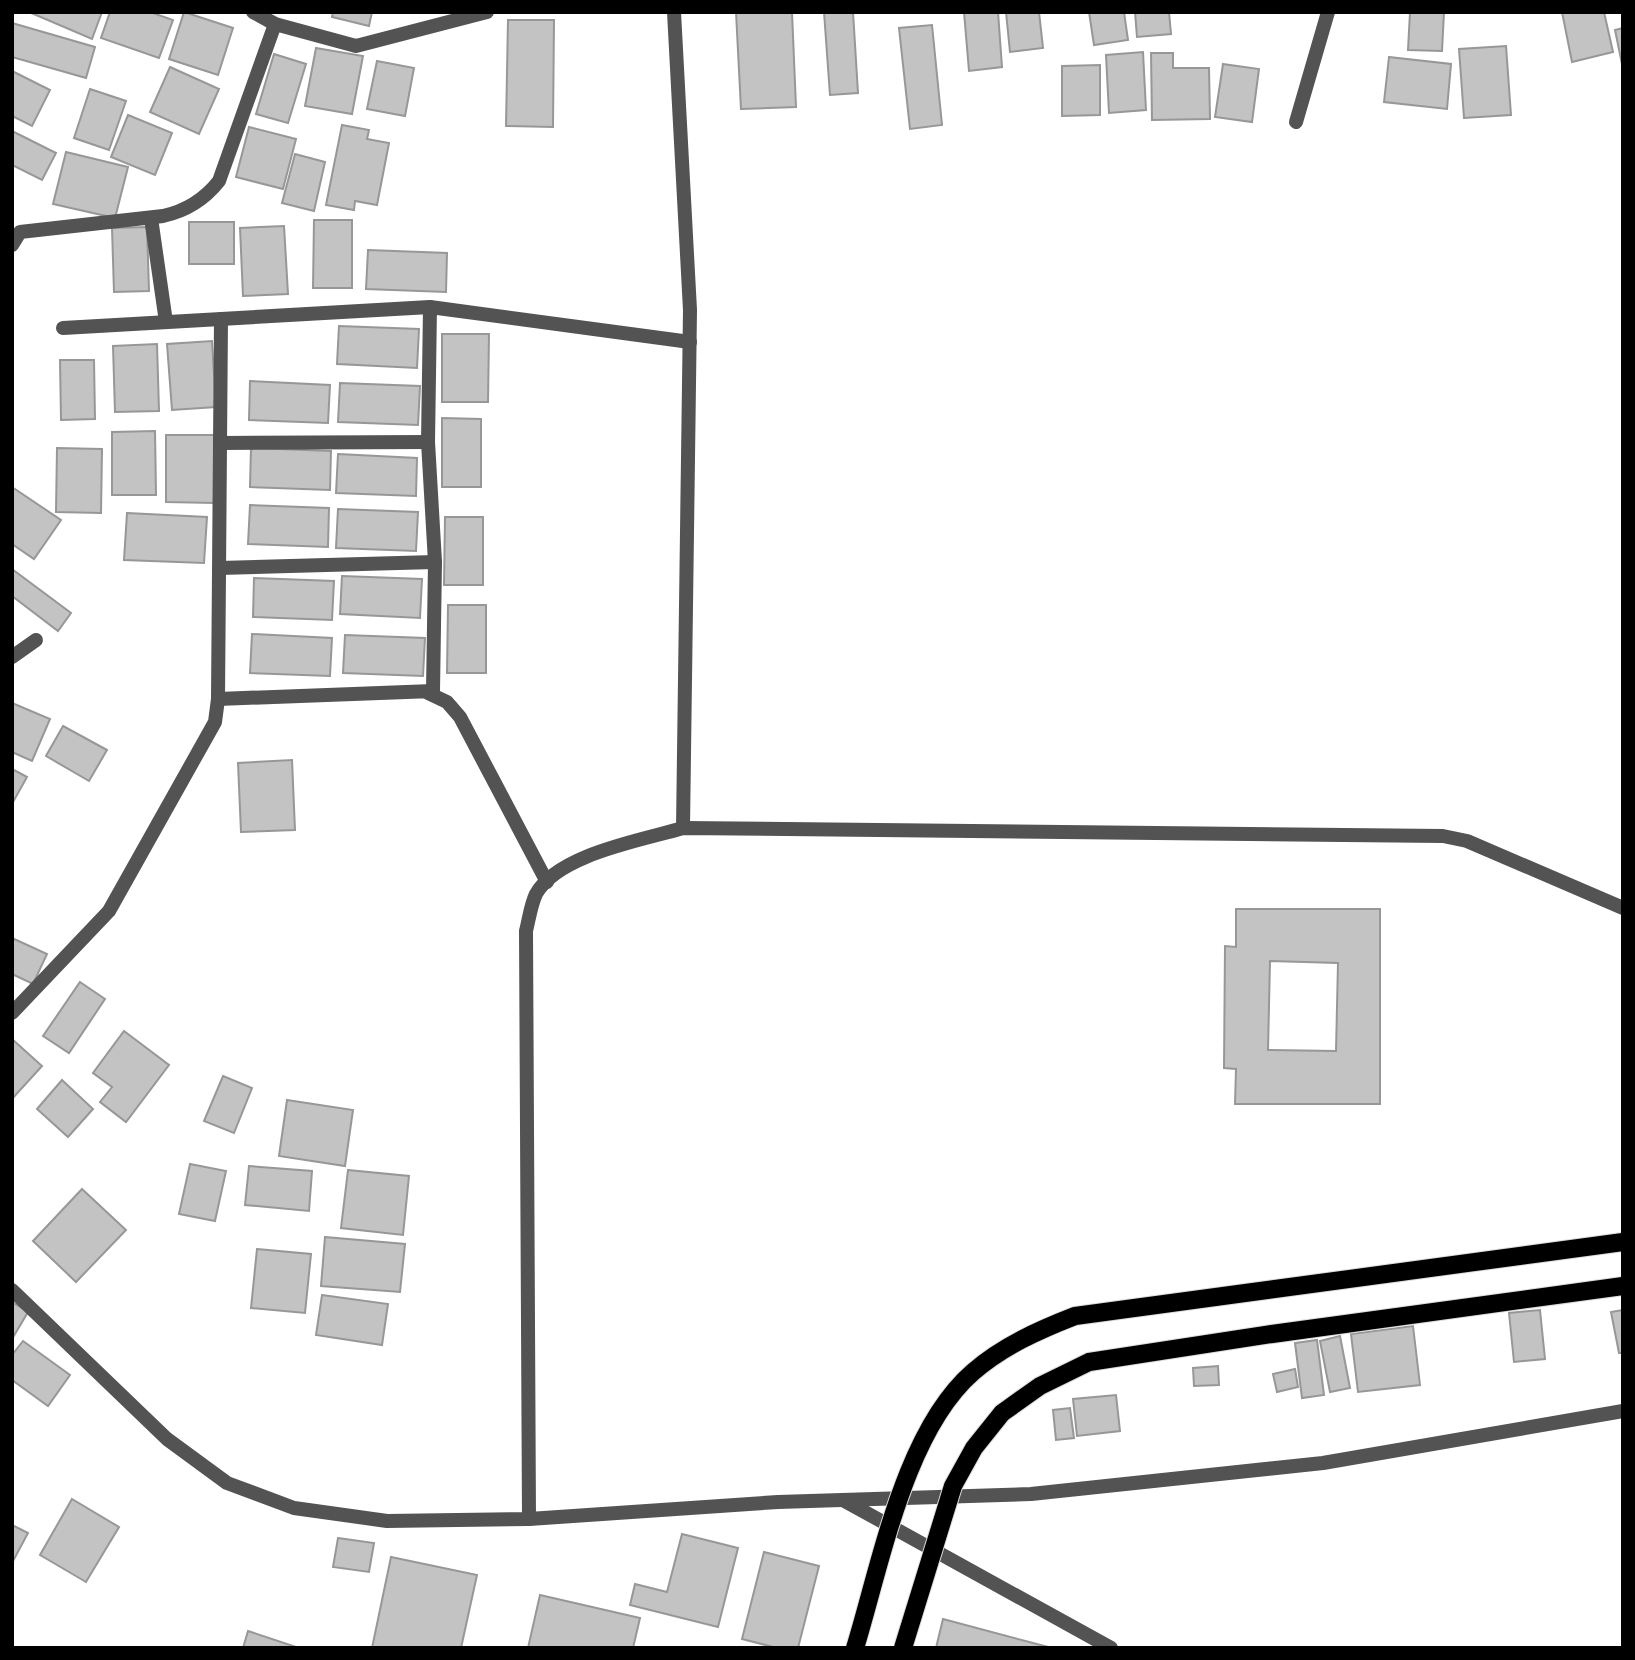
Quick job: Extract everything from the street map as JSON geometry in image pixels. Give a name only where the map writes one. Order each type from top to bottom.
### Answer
[{"type":"main road","points":[[855,1648],[914,1454],[939,1412],[972,1373],[1006,1347],[1075,1316],[1623,1242]]},
{"type":"main road","points":[[903,1648],[953,1486],[974,1448],[1002,1413],[1040,1386],[1089,1362],[1623,1286]]},
{"type":"street","points":[[253,12],[275,23],[356,46],[487,12]]},
{"type":"street","points":[[674,12],[690,342],[683,828]]},
{"type":"street","points":[[1296,122],[1328,12]]},
{"type":"street","points":[[12,245],[20,232],[151,218],[187,208],[206,197],[219,181],[275,23]]},
{"type":"street","points":[[151,218],[166,322]]},
{"type":"street","points":[[63,328],[430,307],[690,342]]},
{"type":"street","points":[[430,307],[428,442],[435,562],[433,691]]},
{"type":"street","points":[[12,1013],[109,911],[211,732],[218,711],[221,319]]},
{"type":"street","points":[[220,443],[428,442]]},
{"type":"street","points":[[219,568],[435,562]]},
{"type":"street","points":[[12,657],[36,640]]},
{"type":"street","points":[[433,691],[428,693],[447,702],[460,717],[547,882]]},
{"type":"street","points":[[218,699],[433,691]]},
{"type":"street","points":[[529,1519],[526,930],[536,893],[558,871],[590,855],[683,828],[1443,836],[1467,841],[1623,908]]},
{"type":"street","points":[[12,1290],[167,1439],[228,1483],[294,1508],[387,1521],[529,1519],[842,1500],[1031,1494],[1323,1463],[1623,1411]]},
{"type":"street","points":[[842,1500],[1111,1648]]},
{"type":"building","points":[[29,12],[102,12],[92,39]]},
{"type":"building","points":[[110,12],[150,12],[173,20],[159,58],[101,38]]},
{"type":"building","points":[[184,12],[233,28],[218,75],[169,59]]},
{"type":"building","points":[[333,12],[372,12],[369,26],[332,17]]},
{"type":"building","points":[[736,12],[792,12],[796,107],[741,109]]},
{"type":"building","points":[[824,12],[853,12],[858,93],[830,95]]},
{"type":"building","points":[[964,12],[998,12],[1002,67],[969,71]]},
{"type":"building","points":[[1006,12],[1039,12],[1043,48],[1010,52]]},
{"type":"building","points":[[1089,12],[1124,12],[1128,40],[1094,45]]},
{"type":"building","points":[[1135,12],[1169,12],[1171,34],[1137,37]]},
{"type":"building","points":[[1410,12],[1444,12],[1442,51],[1408,50]]},
{"type":"building","points":[[1562,12],[1604,12],[1613,52],[1572,62]]},
{"type":"building","points":[[508,20],[554,20],[553,127],[506,126]]},
{"type":"building","points":[[12,23],[95,47],[86,78],[12,57]]},
{"type":"building","points":[[932,25],[942,125],[910,129],[899,28]]},
{"type":"building","points":[[1623,28],[1623,69],[1615,30]]},
{"type":"building","points":[[1506,46],[1511,115],[1464,118],[1459,49]]},
{"type":"building","points":[[316,48],[363,56],[352,114],[305,106]]},
{"type":"building","points":[[1143,52],[1146,110],[1109,113],[1106,55]]},
{"type":"building","points":[[1151,53],[1173,53],[1173,68],[1209,68],[1210,119],[1152,120]]},
{"type":"building","points":[[274,54],[306,64],[288,123],[256,114]]},
{"type":"building","points":[[1389,57],[1451,64],[1447,109],[1384,102]]},
{"type":"building","points":[[377,61],[414,68],[405,116],[367,109]]},
{"type":"building","points":[[1223,64],[1259,69],[1252,122],[1215,117]]},
{"type":"building","points":[[1100,65],[1100,115],[1062,116],[1062,66]]},
{"type":"building","points":[[170,67],[219,89],[199,134],[150,112]]},
{"type":"building","points":[[12,71],[50,90],[32,126],[12,116]]},
{"type":"building","points":[[90,89],[126,101],[109,150],[74,138]]},
{"type":"building","points":[[128,115],[172,133],[155,175],[111,157]]},
{"type":"building","points":[[342,125],[369,130],[367,139],[389,143],[377,205],[355,201],[354,210],[326,205]]},
{"type":"building","points":[[249,127],[296,139],[283,189],[236,177]]},
{"type":"building","points":[[12,131],[56,153],[42,180],[12,165]]},
{"type":"building","points":[[66,152],[128,167],[115,218],[53,204]]},
{"type":"building","points":[[295,154],[325,162],[314,211],[282,203]]},
{"type":"building","points":[[314,220],[352,220],[352,288],[313,288]]},
{"type":"building","points":[[189,222],[234,222],[234,264],[189,264]]},
{"type":"building","points":[[284,226],[288,294],[243,296],[240,228]]},
{"type":"building","points":[[147,227],[149,291],[114,292],[112,228]]},
{"type":"building","points":[[368,250],[447,253],[446,292],[366,289]]},
{"type":"building","points":[[339,326],[419,329],[417,368],[337,364]]},
{"type":"building","points":[[442,334],[489,334],[488,402],[442,402]]},
{"type":"building","points":[[212,341],[216,407],[172,410],[167,344]]},
{"type":"building","points":[[157,344],[159,411],[115,412],[113,346]]},
{"type":"building","points":[[60,360],[94,360],[95,419],[61,420]]},
{"type":"building","points":[[250,381],[330,385],[328,423],[249,420]]},
{"type":"building","points":[[340,383],[420,386],[418,425],[338,422]]},
{"type":"building","points":[[442,418],[481,419],[481,487],[442,487]]},
{"type":"building","points":[[155,431],[156,495],[112,495],[112,432]]},
{"type":"building","points":[[166,435],[214,435],[214,503],[166,502]]},
{"type":"building","points":[[57,448],[102,449],[101,513],[56,512]]},
{"type":"building","points":[[251,448],[331,451],[330,490],[250,487]]},
{"type":"building","points":[[338,454],[417,458],[416,496],[336,493]]},
{"type":"building","points":[[12,487],[61,520],[34,559],[12,544]]},
{"type":"building","points":[[250,505],[329,508],[328,547],[248,544]]},
{"type":"building","points":[[338,509],[418,512],[416,551],[336,548]]},
{"type":"building","points":[[127,513],[207,517],[204,563],[124,560]]},
{"type":"building","points":[[445,517],[483,517],[483,585],[444,585]]},
{"type":"building","points":[[12,569],[71,613],[58,631],[12,596]]},
{"type":"building","points":[[342,576],[422,579],[420,618],[340,614]]},
{"type":"building","points":[[254,578],[334,581],[332,620],[253,617]]},
{"type":"building","points":[[448,605],[486,605],[486,673],[447,673]]},
{"type":"building","points":[[252,634],[332,638],[330,676],[250,673]]},
{"type":"building","points":[[345,635],[425,638],[423,676],[343,673]]},
{"type":"building","points":[[12,703],[50,719],[32,761],[12,752]]},
{"type":"building","points":[[63,726],[107,750],[89,781],[46,756]]},
{"type":"building","points":[[292,760],[295,830],[241,832],[238,763]]},
{"type":"building","points":[[12,769],[27,777],[12,804]]},
{"type":"building","points":[[1236,909],[1380,909],[1380,1104],[1235,1104],[1236,1069],[1224,1068],[1225,946],[1236,947]],"holes":[[[1270,961],[1338,963],[1336,1051],[1268,1050]]]},
{"type":"building","points":[[12,938],[47,954],[33,984],[12,974]]},
{"type":"building","points":[[80,982],[105,999],[69,1053],[43,1036]]},
{"type":"building","points":[[124,1031],[169,1065],[126,1122],[100,1102],[112,1087],[93,1073]]},
{"type":"building","points":[[12,1039],[42,1066],[12,1099]]},
{"type":"building","points":[[223,1076],[252,1088],[234,1133],[204,1121]]},
{"type":"building","points":[[62,1080],[93,1109],[68,1137],[37,1109]]},
{"type":"building","points":[[287,1100],[353,1110],[345,1166],[279,1156]]},
{"type":"building","points":[[190,1164],[226,1171],[215,1221],[179,1214]]},
{"type":"building","points":[[249,1166],[312,1171],[309,1211],[245,1205]]},
{"type":"building","points":[[348,1170],[409,1176],[403,1235],[341,1228]]},
{"type":"building","points":[[82,1189],[126,1230],[76,1282],[33,1241]]},
{"type":"building","points":[[325,1237],[405,1244],[400,1292],[321,1286]]},
{"type":"building","points":[[257,1249],[311,1254],[305,1313],[251,1308]]},
{"type":"building","points":[[322,1295],[388,1304],[382,1345],[316,1335]]},
{"type":"building","points":[[12,1302],[28,1312],[12,1339]]},
{"type":"building","points":[[1540,1310],[1545,1359],[1514,1362],[1509,1313]]},
{"type":"building","points":[[1623,1310],[1623,1353],[1619,1353],[1611,1312]]},
{"type":"building","points":[[1413,1326],[1420,1385],[1358,1392],[1351,1334]]},
{"type":"building","points":[[1340,1336],[1350,1388],[1330,1392],[1320,1341]]},
{"type":"building","points":[[1317,1340],[1324,1395],[1302,1398],[1295,1343]]},
{"type":"building","points":[[23,1341],[70,1375],[48,1406],[12,1380],[12,1355]]},
{"type":"building","points":[[1218,1366],[1219,1385],[1194,1386],[1193,1368]]},
{"type":"building","points":[[1295,1369],[1298,1387],[1277,1392],[1273,1374]]},
{"type":"building","points":[[1116,1395],[1120,1431],[1077,1436],[1073,1399]]},
{"type":"building","points":[[1070,1408],[1074,1438],[1056,1440],[1053,1410]]},
{"type":"building","points":[[72,1499],[119,1527],[86,1582],[40,1555]]},
{"type":"building","points":[[12,1525],[28,1533],[12,1563]]},
{"type":"building","points":[[682,1534],[738,1548],[718,1627],[630,1605],[635,1584],[667,1592]]},
{"type":"building","points":[[338,1538],[374,1543],[369,1572],[333,1567]]},
{"type":"building","points":[[764,1552],[819,1566],[798,1648],[777,1648],[742,1639]]},
{"type":"building","points":[[391,1557],[477,1575],[461,1648],[372,1648]]},
{"type":"building","points":[[540,1595],[640,1618],[633,1648],[528,1648]]},
{"type":"building","points":[[943,1619],[1052,1648],[936,1648]]},
{"type":"building","points":[[248,1631],[299,1648],[243,1648]]}]
